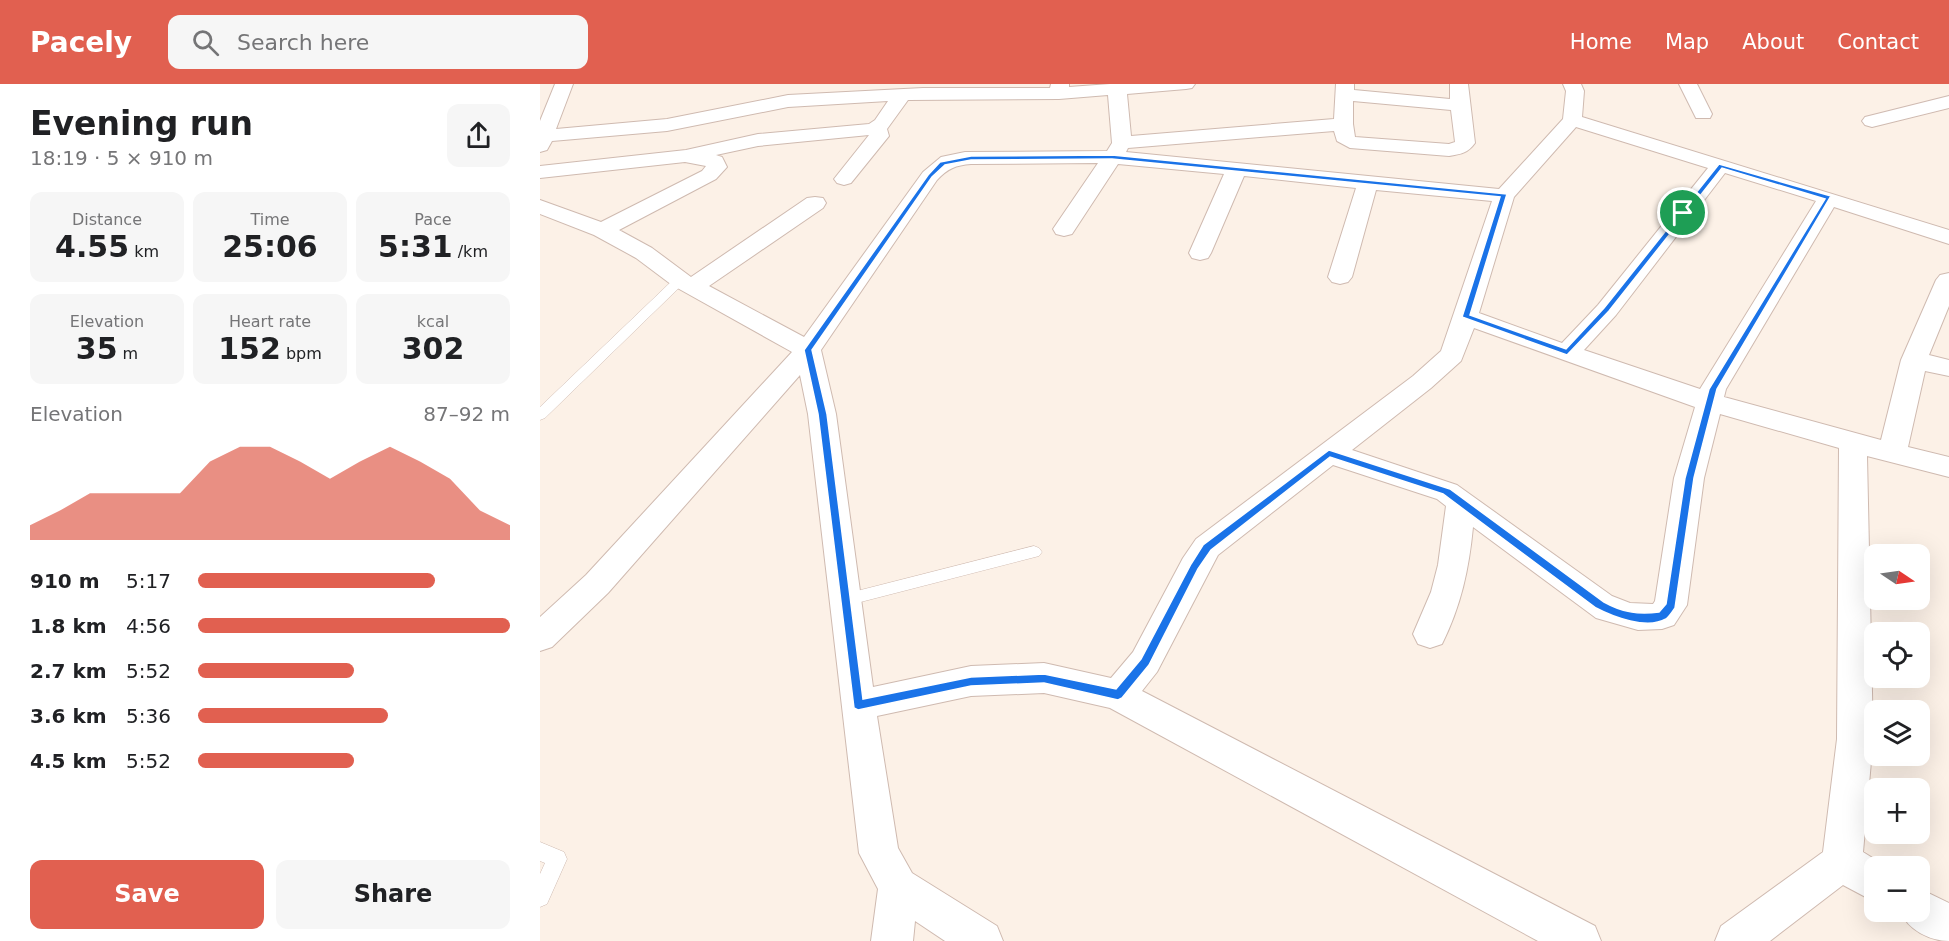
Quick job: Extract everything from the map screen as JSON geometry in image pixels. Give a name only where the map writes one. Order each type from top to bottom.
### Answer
[{"type":"street","points":[[554,94],[542,141],[667,125],[788,101],[902,95],[926,89],[1117,89],[1186,84]]},
{"type":"street","points":[[1459,84],[1465,142],[1461,148],[1449,150],[1350,142],[1344,137],[1345,90],[1460,105]]},
{"type":"street","points":[[1118,695],[1145,662],[1194,567],[1207,548],[1422,382],[1452,355],[1504,196],[1572,120],[1575,91],[1572,84]]},
{"type":"street","points":[[1688,84],[1703,114]]},
{"type":"street","points":[[1064,229],[1117,150],[1117,89]]},
{"type":"street","points":[[540,172],[686,156],[758,140],[874,129],[882,124],[902,95]]},
{"type":"street","points":[[1872,122],[1949,102]]},
{"type":"street","points":[[1572,120],[1949,237]]},
{"type":"street","points":[[546,623],[597,584],[808,350],[930,176],[943,163],[971,158],[1117,150],[1343,124]]},
{"type":"street","points":[[844,179],[879,136],[879,132],[874,129]]},
{"type":"street","points":[[1117,150],[1237,169],[1504,196]]},
{"type":"street","points":[[602,230],[709,175],[717,167],[715,161],[686,156]]},
{"type":"street","points":[[1567,353],[1606,310],[1721,165]]},
{"type":"street","points":[[1200,253],[1237,169]]},
{"type":"street","points":[[1340,277],[1368,182]]},
{"type":"street","points":[[1329,453],[1447,492],[1600,605],[1620,615],[1646,618],[1662,616],[1671,605],[1689,478],[1713,389],[1829,198]]},
{"type":"street","points":[[686,283],[815,203]]},
{"type":"street","points":[[540,206],[602,230],[644,253],[686,283],[808,350],[822,414],[879,853],[898,887],[982,941]]},
{"type":"street","points":[[1892,453],[1914,360],[1948,280]]},
{"type":"street","points":[[1466,317],[1709,402],[1949,467]]},
{"type":"street","points":[[1914,360],[1949,368]]},
{"type":"street","points":[[1736,941],[1859,872],[1855,739],[1853,442]]},
{"type":"street","points":[[1430,634],[1447,592],[1454,565],[1461,502]]},
{"type":"street","points":[[858,705],[971,681],[1044,678],[1118,695],[1580,941]]},
{"type":"street","points":[[892,941],[898,887]]},
{"type":"street","points":[[1930,915],[1949,926]]},
{"type":"lane","points":[[540,415],[686,283]]},
{"type":"lane","points":[[845,600],[1034,552]]},
{"type":"lane","points":[[540,851],[557,859],[540,897]]},
{"type":"route","points":[[1112,157],[1504,196],[1466,317],[1567,353],[1606,310],[1683,213],[1721,165],[1829,198],[1713,389],[1689,478],[1671,605],[1662,616],[1646,618],[1620,615],[1600,605],[1447,492],[1329,453],[1207,548],[1194,567],[1145,662],[1118,695],[1044,678],[971,681],[858,705],[822,414],[808,350],[930,176],[943,163],[954,159],[971,158],[1112,157]]}]
